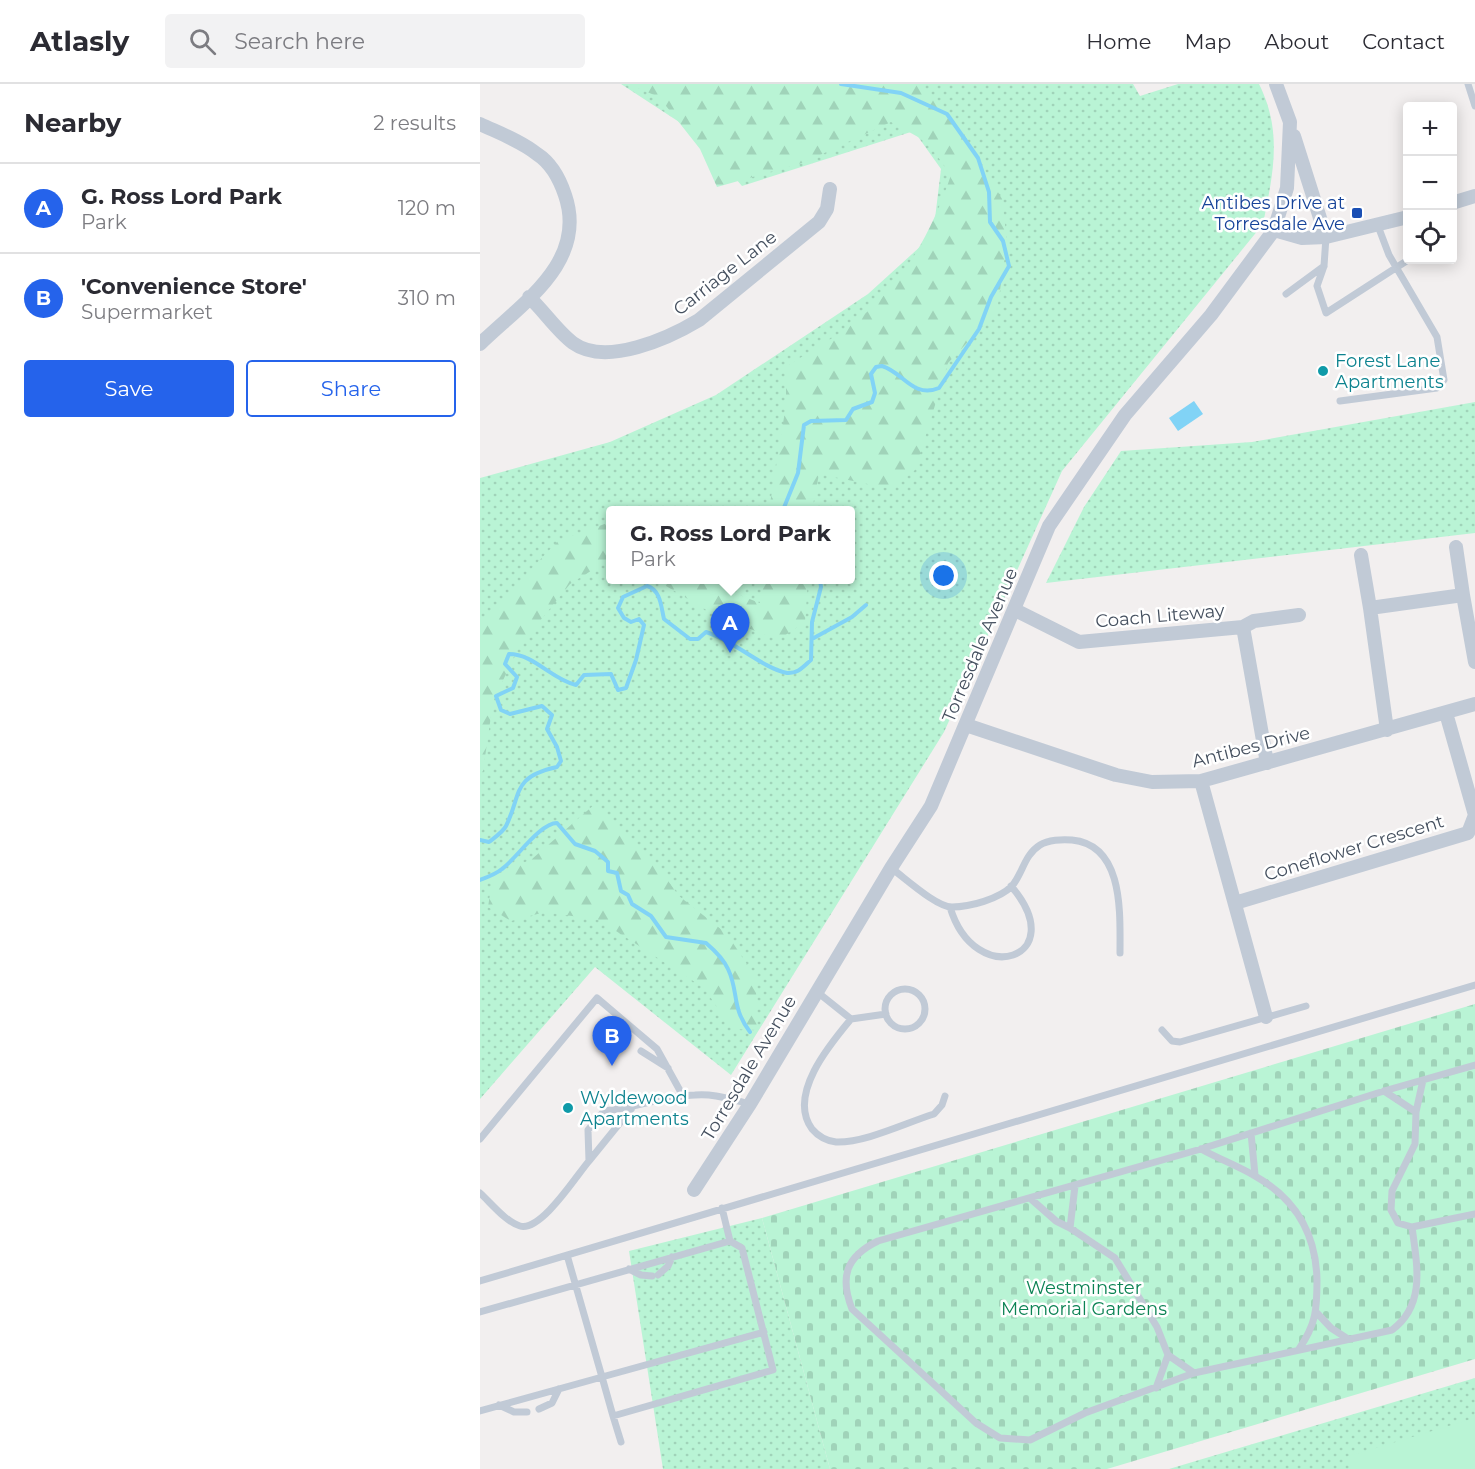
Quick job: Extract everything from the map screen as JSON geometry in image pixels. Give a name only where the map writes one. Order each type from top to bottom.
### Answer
[{"type":"street","name":"Torresdale Avenue","points":[[1276,84],[1326,237]]},
{"type":"street","name":"Torresdale Avenue","points":[[694,1190],[750,1104],[816,991],[931,806],[1049,526],[1125,415],[1211,315],[1274,230],[1287,188],[1290,122]]},
{"type":"street","points":[[480,124],[538,154],[556,174],[567,199],[570,222],[568,247],[562,262],[480,344]]},
{"type":"street","name":"Carriage Lane","points":[[529,297],[573,343],[587,350],[602,353],[657,340],[679,332],[699,320],[819,222],[827,209],[830,189]]},
{"type":"street","points":[[1457,201],[1475,196]]},
{"type":"street","points":[[1274,230],[1302,238],[1326,237],[1403,218]]},
{"type":"street","points":[[1456,547],[1475,662]]},
{"type":"street","points":[[1361,555],[1387,730]]},
{"type":"street","points":[[1370,608],[1463,596]]},
{"type":"street","name":"Coach Liteway","points":[[1015,610],[1079,642],[1243,627],[1254,621],[1299,615]]},
{"type":"street","name":"Coach Liteway","points":[[1243,627],[1267,763]]},
{"type":"street","name":"Antibes Drive","points":[[966,725],[1116,775],[1152,782],[1201,781],[1475,704]]},
{"type":"street","name":"Coneflower Crescent","points":[[1235,903],[1468,833],[1475,815],[1446,713]]},
{"type":"street","points":[[1201,781],[1266,1017]]},
{"type":"lane","points":[[1468,84],[1475,106]]},
{"type":"lane","points":[[1340,401],[1437,388],[1444,380],[1437,337],[1389,255],[1378,226]]},
{"type":"lane","points":[[1326,237],[1324,266],[1317,286],[1326,313],[1403,264]]},
{"type":"lane","points":[[1286,294],[1324,266]]},
{"type":"lane","points":[[891,868],[926,894],[950,907],[985,901],[1011,886],[1027,857],[1042,844],[1067,840],[1096,846],[1104,855],[1114,876],[1119,906],[1120,953]]},
{"type":"lane","points":[[950,907],[955,924],[977,949],[990,955],[1005,957],[1015,954],[1031,937],[1032,925],[1030,912],[1011,886]]},
{"type":"lane","points":[[480,1281],[1475,985]]},
{"type":"lane","points":[[902,989],[920,995],[926,1007],[923,1020],[912,1028],[893,1025],[885,1014],[886,1001],[895,991],[902,989]]},
{"type":"lane","points":[[816,991],[851,1019]]},
{"type":"lane","points":[[480,1139],[597,998],[657,1049],[682,1096]]},
{"type":"lane","points":[[1162,1030],[1172,1041],[1180,1042],[1306,1006]]},
{"type":"lane","points":[[885,1014],[851,1019],[826,1048],[815,1066],[806,1100],[806,1114],[814,1131],[832,1142],[850,1142],[934,1114],[942,1105],[945,1096]]},
{"type":"lane","points":[[641,1051],[668,1068]]},
{"type":"lane","points":[[1412,1227],[1417,1283],[1406,1319],[1392,1330],[1194,1373],[1085,1413],[1030,1440],[1000,1438],[976,1423],[852,1309],[845,1292],[846,1276],[851,1263],[862,1249],[878,1241],[1202,1149],[1384,1091],[1475,1065]]},
{"type":"lane","points":[[1423,1080],[1416,1112],[1418,1130],[1415,1144],[1392,1191],[1392,1210],[1398,1223],[1412,1227],[1475,1214]]},
{"type":"lane","points":[[1384,1091],[1416,1112]]},
{"type":"lane","points":[[589,1161],[588,1130],[604,1111],[632,1108],[682,1096],[711,1095],[750,1104]]},
{"type":"lane","points":[[480,1193],[514,1223],[526,1226],[539,1221],[632,1108]]},
{"type":"lane","points":[[1251,1134],[1255,1175]]},
{"type":"lane","points":[[1202,1149],[1255,1175],[1299,1213],[1310,1234],[1317,1267],[1317,1313],[1310,1334],[1299,1349]]},
{"type":"lane","points":[[1070,1228],[1075,1186]]},
{"type":"lane","points":[[1031,1199],[1056,1221],[1115,1258],[1157,1327],[1168,1355],[1194,1373]]},
{"type":"lane","points":[[722,1208],[730,1241]]},
{"type":"lane","points":[[480,1312],[730,1241],[742,1248],[773,1370],[613,1416]]},
{"type":"lane","points":[[567,1255],[621,1442]]},
{"type":"lane","points":[[629,1269],[641,1275],[655,1275],[668,1266],[672,1257]]},
{"type":"lane","points":[[1317,1313],[1348,1339]]},
{"type":"lane","points":[[480,1411],[764,1332]]},
{"type":"lane","points":[[1156,1388],[1168,1355]]},
{"type":"lane","points":[[539,1409],[552,1403],[560,1389]]},
{"type":"lane","points":[[499,1406],[514,1412],[527,1412]]},
{"type":"green space","points":[[621,84],[1133,84],[1140,96],[1178,84],[1259,84],[1271,119],[1273,136],[1274,153],[1263,224],[1062,471],[944,732],[731,1075],[595,967],[480,1099],[480,478],[610,442],[716,395],[868,294],[933,235],[941,169],[914,131],[742,186],[696,133]]},
{"type":"green space","points":[[628,84],[921,84],[955,119],[1002,199],[1007,242],[997,311],[948,363],[915,470],[892,489],[819,474],[813,506],[770,506],[786,405],[786,367],[858,320],[895,283],[928,231],[951,175],[927,142],[891,122],[805,162],[717,187],[700,149],[659,97]]},
{"type":"green space","points":[[1475,402],[1475,533],[1046,583],[1084,507],[1121,451],[1252,442]]},
{"type":"green space","points":[[606,523],[606,562],[570,584],[518,648],[493,702],[483,771],[480,774],[480,622],[558,541]]},
{"type":"green space","points":[[663,584],[728,584],[734,593],[760,603],[762,584],[808,584],[805,622],[778,640],[713,614]]},
{"type":"green space","points":[[595,804],[655,863],[679,896],[727,934],[756,978],[757,1030],[732,1029],[704,988],[599,920],[545,912],[511,921],[488,907],[493,876],[532,859]]},
{"type":"green space","name":"Westminster Memorial Gardens","points":[[1475,1004],[1475,1359],[1107,1469],[830,1469],[762,1218]]},
{"type":"green space","points":[[762,1218],[830,1469],[663,1469],[629,1251]]},
{"type":"green space","points":[[1475,1378],[1475,1469],[1169,1469]]},
{"type":"green space","points":[[1475,1418],[1475,1469],[1350,1469],[1346,1457]]},
{"type":"water","points":[[1194,401],[1203,414],[1178,431],[1169,418]]},
{"type":"waterway","points":[[785,506],[798,473],[804,425],[811,421],[846,420],[853,409],[872,402],[875,393],[871,374],[876,367],[882,366],[889,369],[922,390],[939,388],[979,329],[991,297],[1009,266],[1003,241],[990,222],[989,192],[978,158],[947,114],[901,93],[841,84]]},
{"type":"waterway","points":[[480,840],[489,842],[505,828],[520,788],[525,782],[542,771],[557,767],[561,761],[557,747],[547,729],[552,715],[542,706],[510,714],[501,710],[496,696],[513,688],[517,677],[505,664],[509,654],[535,662],[558,678],[576,685],[584,675],[611,674],[618,690],[626,688],[636,660],[644,625],[639,619],[631,622],[624,618],[618,608],[623,597],[647,586],[658,595],[664,619],[690,639],[698,639],[706,632],[727,641],[768,666],[787,673],[794,672],[811,660],[812,622],[821,584]]},
{"type":"waterway","points":[[812,639],[852,617],[866,605]]},
{"type":"waterway","points":[[480,880],[500,871],[543,829],[557,823],[575,844],[595,851],[608,862],[608,871],[617,873],[621,891],[628,895],[632,904],[651,916],[666,937],[706,943],[718,955],[728,969],[740,1015],[750,1032]]},
{"type":"place","name":"Antibes Drive at Torresdale Ave","points":[[1357,213]]},
{"type":"place","name":"Forest Lane Apartments","points":[[1323,371]]},
{"type":"place","name":"G. Ross Lord Park","points":[[730,653]]},
{"type":"place","name":"'Convenience Store'","points":[[612,1066]]},
{"type":"place","name":"Wyldewood Apartments","points":[[568,1108]]}]
